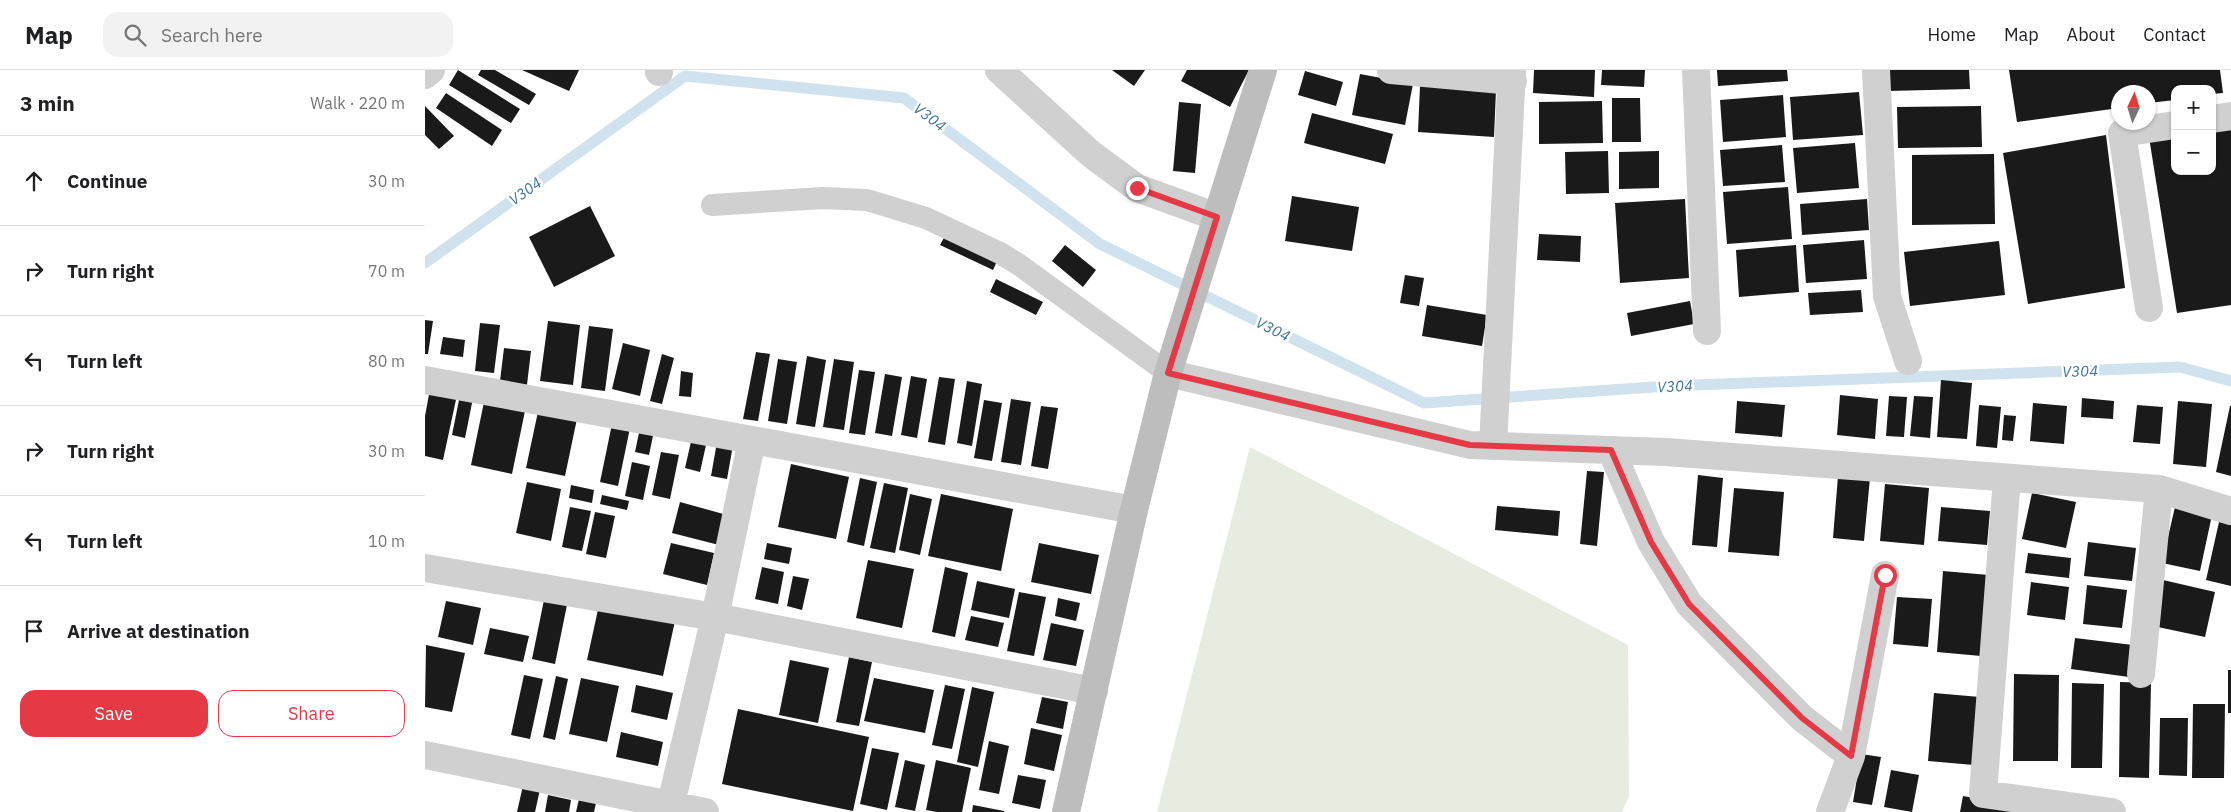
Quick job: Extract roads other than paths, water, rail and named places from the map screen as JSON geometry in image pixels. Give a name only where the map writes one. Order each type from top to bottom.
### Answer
[{"type":"street","points":[[425,75],[431,70]]},
{"type":"street","points":[[999,70],[1091,154],[1137,188],[1214,226]]},
{"type":"street","points":[[1066,812],[1134,510],[1168,373],[1263,70]]},
{"type":"street","points":[[1391,70],[1513,75],[1493,446]]},
{"type":"street","points":[[1696,70],[1707,332]]},
{"type":"street","points":[[1877,70],[1887,296],[1908,360]]},
{"type":"street","points":[[2216,118],[2231,116]]},
{"type":"street","points":[[2149,308],[2122,133],[2171,126]]},
{"type":"street","points":[[1168,373],[1470,445],[1666,452],[2159,489],[2231,511]]},
{"type":"street","points":[[425,380],[1134,510]]},
{"type":"street","points":[[669,808],[715,617],[752,440]]},
{"type":"street","points":[[1611,450],[1651,542],[1689,604],[1802,718],[1851,756]]},
{"type":"street","points":[[2007,478],[1983,794],[2112,812]]},
{"type":"street","points":[[2141,674],[2159,489]]},
{"type":"street","points":[[425,568],[715,617],[1094,691]]},
{"type":"street","points":[[1830,812],[1851,756],[1885,575]]},
{"type":"street","points":[[425,755],[669,808],[705,812]]},
{"type":"lane","points":[[711,205],[823,198],[867,200],[926,218],[1000,253],[1018,264],[1168,373]]},
{"type":"waterway","name":"V304","points":[[425,263],[685,76],[904,98],[1100,244],[1424,403],[1668,386],[2180,367],[2231,381]]}]
